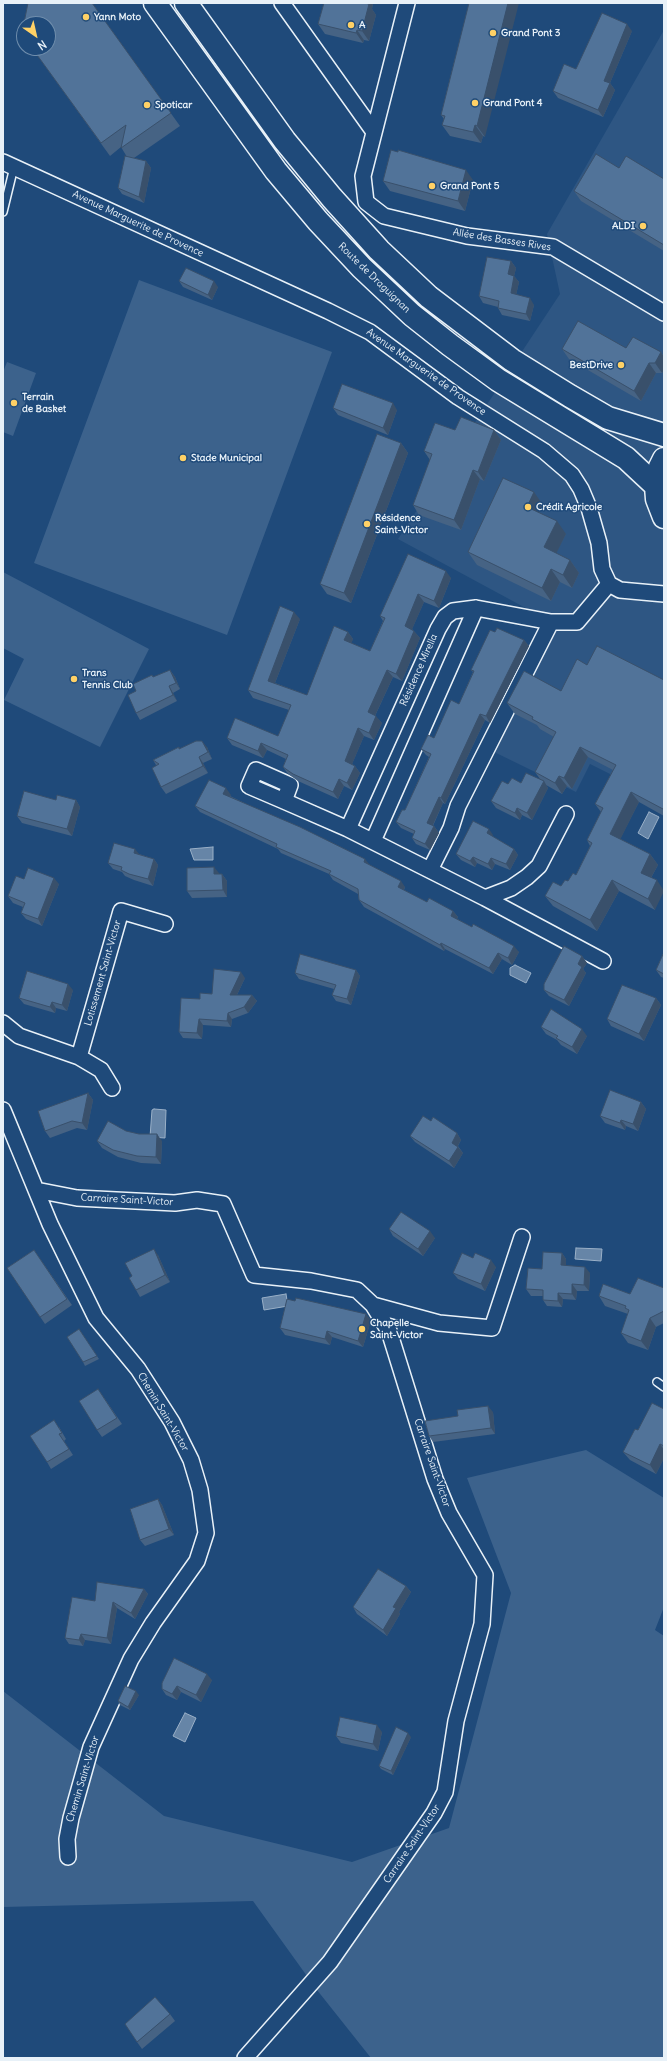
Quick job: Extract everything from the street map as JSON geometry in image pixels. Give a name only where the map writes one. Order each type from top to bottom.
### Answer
[{"type":"main road","name":"Route de Draguignan","points":[[155,3],[276,171],[318,222],[362,268],[412,315],[450,345],[498,380],[626,458],[656,486]]},
{"type":"main road","points":[[186,3],[285,141],[332,198],[379,250],[428,297],[512,360],[570,396],[608,418],[664,435]]},
{"type":"main road","points":[[664,459],[660,467],[656,486],[657,499],[664,518]]},
{"type":"street","points":[[282,3],[374,132]]},
{"type":"street","name":"Allée des Basses Rives","points":[[407,3],[363,176],[366,202],[384,216],[466,236],[553,246],[664,312]]},
{"type":"street","name":"Avenue Marguerite de Provence","points":[[8,165],[328,311],[370,332],[458,396],[544,451],[572,476],[581,489],[589,508],[599,543],[602,569],[609,584]]},
{"type":"street","points":[[609,584],[620,590],[664,594]]},
{"type":"street","name":"Résidence Mirella","points":[[348,829],[438,629],[445,617],[453,610],[476,608],[551,622],[577,622],[609,584]]},
{"type":"street","points":[[372,841],[476,608]]},
{"type":"street","points":[[430,870],[451,828],[458,806],[551,622]]},
{"type":"street","points":[[284,801],[348,829],[430,870],[603,961]]},
{"type":"street","points":[[485,898],[511,888],[527,877],[539,866],[566,814]]},
{"type":"street","name":"Lotissement Saint-Victor","points":[[79,1057],[121,911],[165,924]]},
{"type":"street","points":[[3,1023],[19,1036],[79,1057],[101,1070],[112,1088]]},
{"type":"street","name":"Chemin Saint-Victor","points":[[3,1110],[50,1224],[96,1318],[138,1369],[172,1422],[191,1460],[200,1490],[206,1534],[197,1561],[131,1659],[91,1747],[71,1818],[67,1839],[68,1857]]},
{"type":"street","name":"Carraire Saint-Victor","points":[[36,1190],[78,1198],[175,1203],[197,1200],[222,1204],[254,1274],[311,1281],[357,1290],[373,1305],[389,1331],[396,1348],[421,1438],[449,1513],[485,1575],[482,1624],[457,1714],[445,1792],[434,1813],[330,1962],[245,2058]]},
{"type":"street","points":[[373,1305],[439,1323],[492,1328],[522,1237]]},
{"type":"lane","points":[[3,212],[8,165]]},
{"type":"lane","points":[[657,1382],[664,1387]]},
{"type":"shaded area","points":[[664,30],[664,801],[590,764],[576,792],[488,749],[546,619],[398,539],[560,294],[547,234]]},
{"type":"shaded area","name":"Stade Municipal","points":[[139,280],[332,352],[227,635],[34,563]]},
{"type":"shaded area","name":"Terrain de Basket","points":[[7,362],[36,373],[13,436],[3,432],[3,372]]},
{"type":"shaded area","name":"Trans Tennis Club","points":[[3,572],[149,649],[100,747],[4,700],[24,659],[3,648]]},
{"type":"shaded area","points":[[649,812],[659,817],[648,839],[638,833]]},
{"type":"shaded area","points":[[213,847],[213,860],[194,860],[190,849]]},
{"type":"shaded area","points":[[515,965],[531,973],[526,983],[510,975],[510,968]]},
{"type":"shaded area","points":[[152,1110],[166,1110],[165,1138],[150,1137]]},
{"type":"shaded area","points":[[576,1248],[602,1249],[601,1261],[575,1259]]},
{"type":"shaded area","points":[[286,1294],[288,1306],[264,1310],[262,1298]]},
{"type":"shaded area","points":[[586,1450],[664,1498],[664,1607],[655,1630],[664,1636],[664,2058],[371,2058],[317,1990],[253,1901],[3,1907],[3,1691],[164,1816],[352,1862],[449,1828],[511,1593],[467,1478]]},
{"type":"shaded area","points":[[185,1713],[196,1718],[185,1742],[173,1736]]},
{"type":"building","points":[[28,3],[92,3],[171,113],[121,148],[126,125],[101,143],[38,56],[56,56],[56,16],[25,16]]},
{"type":"building","name":"A","points":[[324,3],[369,4],[362,31],[357,30],[356,33],[318,24]]},
{"type":"building","points":[[469,3],[508,3],[477,126],[475,125],[473,132],[442,125],[445,116],[441,115]]},
{"type":"building","points":[[602,13],[627,24],[604,81],[610,83],[598,110],[553,91],[564,64],[576,69]]},
{"type":"building","name":"Grand Pont 5","points":[[391,150],[398,152],[398,150],[466,170],[458,201],[383,181]]},
{"type":"building","name":"ALDI","points":[[596,154],[619,168],[626,156],[664,179],[664,245],[574,191]]},
{"type":"building","points":[[125,156],[146,161],[139,197],[118,188]]},
{"type":"building","points":[[487,257],[511,261],[508,274],[514,276],[511,293],[530,298],[526,314],[498,308],[499,301],[479,296]]},
{"type":"building","points":[[186,268],[214,281],[208,295],[179,281]]},
{"type":"building","name":"BestDrive","points":[[578,321],[626,348],[633,337],[661,352],[655,363],[649,363],[634,391],[562,349]]},
{"type":"building","points":[[342,384],[393,403],[383,428],[333,408]]},
{"type":"building","points":[[461,417],[494,430],[478,472],[473,470],[454,520],[413,505],[432,454],[424,451],[435,423],[455,430]]},
{"type":"building","points":[[377,434],[401,443],[344,593],[320,584]]},
{"type":"building","points":[[503,478],[534,492],[527,507],[557,521],[544,547],[570,560],[563,575],[551,569],[542,588],[468,552]]},
{"type":"building","points":[[408,554],[446,571],[434,601],[418,594],[405,626],[414,631],[396,674],[387,670],[368,712],[376,716],[369,733],[358,728],[345,761],[355,766],[347,783],[339,779],[333,792],[293,774],[283,767],[288,755],[261,743],[258,751],[227,738],[235,718],[278,736],[291,705],[248,690],[280,606],[294,612],[268,681],[307,695],[334,626],[348,632],[344,640],[370,651],[385,618],[380,616]]},
{"type":"building","points":[[497,628],[524,640],[486,716],[480,714],[441,798],[439,797],[427,823],[434,826],[425,844],[412,838],[415,831],[396,822],[402,810],[405,810],[431,754],[421,749],[428,735],[434,738],[451,700],[459,704],[474,671],[471,670],[490,630],[495,632]]},
{"type":"building","points":[[597,646],[664,680],[664,808],[663,809],[631,792],[610,834],[650,854],[641,873],[657,880],[648,899],[612,880],[590,920],[545,896],[553,882],[561,886],[565,880],[568,881],[573,873],[576,875],[592,843],[587,840],[603,808],[595,804],[616,765],[580,747],[564,778],[559,776],[555,783],[535,772],[556,732],[507,703],[524,671],[561,691],[577,659],[587,665]]},
{"type":"building","points":[[170,670],[176,683],[169,686],[173,695],[136,713],[128,695],[136,691],[133,684],[152,675],[153,677]]},
{"type":"building","points":[[196,741],[202,741],[208,752],[199,757],[203,766],[161,787],[152,768],[159,764],[153,760],[179,747],[179,749]]},
{"type":"building","points":[[526,773],[544,781],[527,813],[517,808],[515,813],[491,801],[502,781],[508,784],[512,778],[521,783]]},
{"type":"building","points":[[209,780],[226,788],[223,794],[300,827],[365,859],[364,862],[401,881],[398,887],[427,902],[429,898],[453,911],[451,916],[472,927],[473,924],[514,946],[508,958],[498,953],[489,968],[441,943],[440,945],[359,900],[358,889],[329,874],[331,871],[276,847],[277,844],[195,806]]},
{"type":"building","points":[[24,791],[56,800],[57,795],[76,800],[67,829],[17,816]]},
{"type":"building","points":[[473,821],[489,829],[487,833],[514,849],[506,864],[491,858],[488,864],[473,857],[470,861],[456,854]]},
{"type":"building","points":[[114,843],[135,849],[134,853],[154,859],[148,879],[129,874],[121,870],[122,867],[108,863]]},
{"type":"building","points":[[214,867],[214,874],[222,874],[223,890],[187,891],[187,868]]},
{"type":"building","points":[[28,868],[54,878],[38,919],[21,913],[25,903],[8,896],[16,876],[24,879]]},
{"type":"building","points":[[564,946],[582,956],[578,964],[582,967],[564,1000],[544,990],[544,984]]},
{"type":"building","points":[[664,952],[664,974],[656,970]]},
{"type":"building","points":[[300,954],[356,970],[347,999],[332,995],[336,985],[295,973]]},
{"type":"building","points":[[214,969],[241,972],[230,995],[252,995],[244,1007],[228,1013],[227,1021],[199,1019],[197,1033],[179,1032],[181,998],[200,999],[200,993],[212,994]]},
{"type":"building","points":[[27,971],[68,984],[62,1005],[52,1002],[50,1007],[19,998]]},
{"type":"building","points":[[622,985],[656,998],[639,1034],[607,1019]]},
{"type":"building","points":[[551,1009],[582,1029],[572,1047],[556,1038],[558,1036],[541,1027]]},
{"type":"building","points":[[610,1090],[641,1102],[633,1124],[621,1120],[620,1123],[600,1116]]},
{"type":"building","points":[[88,1093],[82,1123],[72,1121],[45,1131],[38,1111]]},
{"type":"building","points":[[423,1116],[431,1121],[433,1117],[457,1133],[452,1143],[458,1147],[449,1161],[410,1136]]},
{"type":"building","points":[[108,1121],[126,1131],[139,1134],[157,1134],[156,1157],[137,1156],[113,1150],[97,1141]]},
{"type":"building","points":[[401,1212],[430,1231],[418,1249],[389,1229]]},
{"type":"building","points":[[154,1249],[165,1275],[136,1290],[129,1278],[132,1276],[125,1263]]},
{"type":"building","points":[[34,1250],[67,1299],[40,1317],[7,1268]]},
{"type":"building","points":[[543,1252],[562,1253],[561,1265],[585,1267],[584,1285],[572,1284],[572,1294],[558,1293],[558,1301],[543,1300],[543,1290],[526,1289],[528,1268],[542,1269]]},
{"type":"building","points":[[462,1253],[473,1258],[475,1253],[491,1260],[481,1284],[453,1273]]},
{"type":"building","points":[[638,1278],[664,1288],[664,1311],[650,1318],[641,1341],[621,1333],[629,1310],[625,1308],[626,1306],[599,1296],[603,1284],[630,1294]]},
{"type":"building","points":[[296,1298],[366,1314],[358,1341],[327,1331],[325,1339],[280,1328],[287,1299],[295,1301]]},
{"type":"building","points":[[79,1329],[97,1356],[83,1362],[67,1337]]},
{"type":"building","points":[[98,1389],[117,1418],[97,1430],[79,1401]]},
{"type":"building","points":[[652,1403],[664,1409],[664,1446],[660,1444],[650,1465],[623,1452],[635,1429],[638,1430]]},
{"type":"building","points":[[488,1406],[491,1428],[429,1436],[425,1421],[458,1416],[457,1410]]},
{"type":"building","points":[[54,1420],[62,1433],[59,1434],[69,1449],[47,1462],[30,1436]]},
{"type":"building","points":[[158,1499],[169,1529],[140,1540],[130,1509]]},
{"type":"building","points":[[378,1569],[406,1586],[393,1607],[396,1608],[383,1630],[353,1607]]},
{"type":"building","points":[[97,1582],[144,1589],[131,1613],[113,1602],[107,1638],[81,1634],[79,1640],[65,1638],[72,1597],[95,1601]]},
{"type":"building","points":[[174,1658],[207,1674],[196,1695],[177,1686],[172,1694],[162,1689],[162,1683]]},
{"type":"building","points":[[125,1686],[136,1691],[128,1707],[118,1701]]},
{"type":"building","points":[[340,1717],[377,1725],[373,1744],[336,1736]]},
{"type":"building","points":[[396,1727],[408,1733],[391,1771],[379,1766]]},
{"type":"building","points":[[155,1997],[170,2014],[137,2042],[125,2024]]},
{"type":"place","name":"Yann Moto","points":[[86,17]]},
{"type":"place","name":"A","points":[[351,25]]},
{"type":"place","name":"Grand Pont 3","points":[[493,33]]},
{"type":"place","name":"Grand Pont 4","points":[[475,103]]},
{"type":"place","name":"Spoticar","points":[[147,105]]},
{"type":"place","name":"Grand Pont 5","points":[[432,186]]},
{"type":"place","name":"ALDI","points":[[643,226]]},
{"type":"place","name":"BestDrive","points":[[621,365]]},
{"type":"place","name":"Terrain de Basket","points":[[14,403]]},
{"type":"place","name":"Stade Municipal","points":[[183,458]]},
{"type":"place","name":"Crédit Agricole","points":[[528,507]]},
{"type":"place","name":"Résidence Saint-Victor","points":[[367,524]]},
{"type":"place","name":"Trans Tennis Club","points":[[74,679]]},
{"type":"place","name":"Chapelle Saint-Victor","points":[[362,1329]]}]
